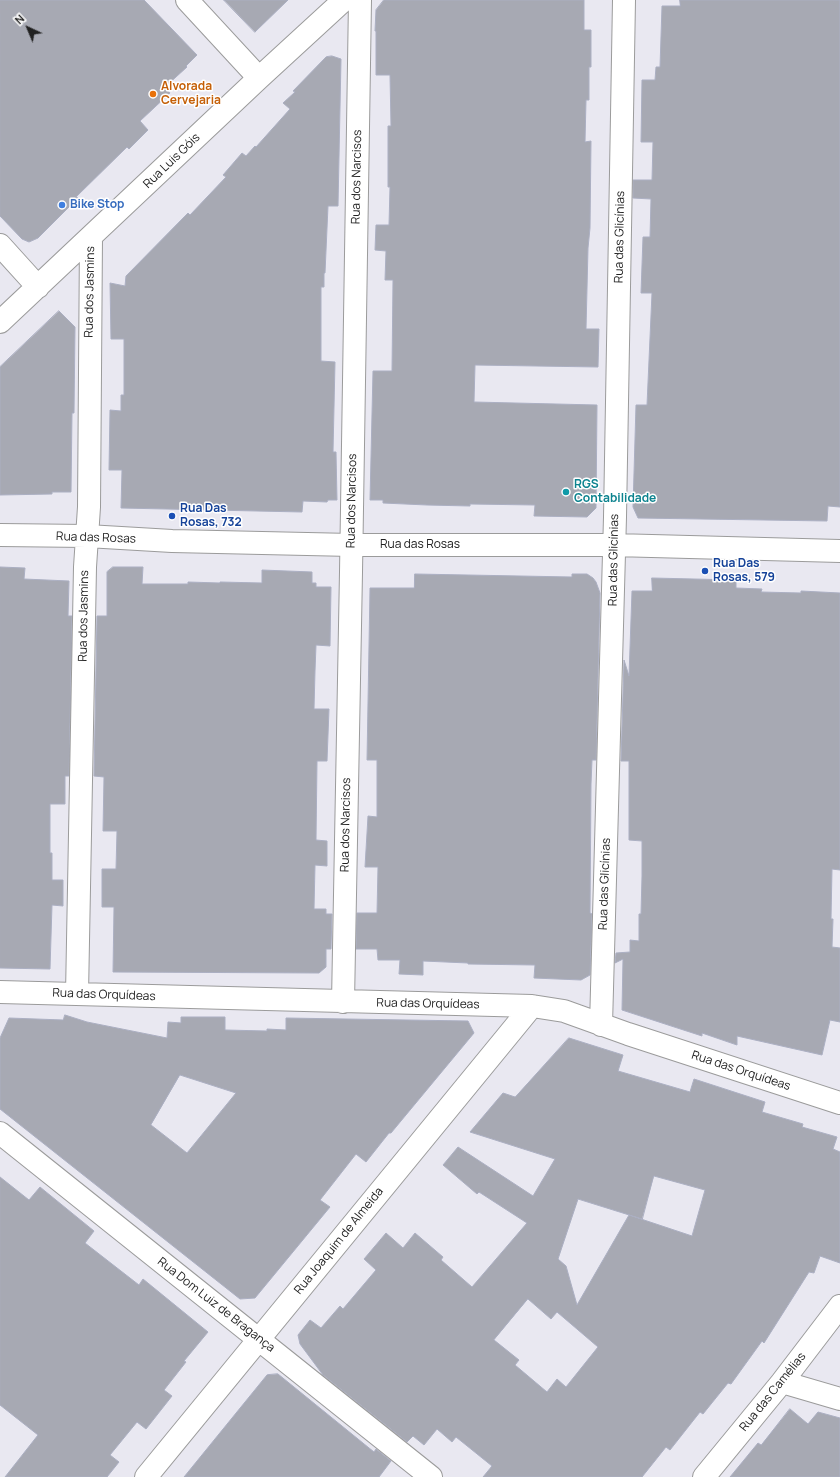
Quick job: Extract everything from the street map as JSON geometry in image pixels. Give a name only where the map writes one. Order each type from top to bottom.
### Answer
[{"type":"street","points":[[187,0],[259,78]]},
{"type":"street","name":"Rua Luis Góis","points":[[0,322],[344,0]]},
{"type":"street","name":"Rua dos Narcisos","points":[[343,1002],[352,545],[360,0]]},
{"type":"street","name":"Rua das Glicínias","points":[[601,1025],[614,545],[624,0]]},
{"type":"street","name":"Rua dos Jasmins","points":[[77,994],[85,575],[89,507],[91,237]]},
{"type":"street","points":[[0,245],[38,287]]},
{"type":"street","name":"Rua das Rosas","points":[[0,535],[87,536],[172,542],[352,545],[614,545],[840,551]]},
{"type":"street","name":"Rua das Orquídeas","points":[[0,992],[532,1006],[564,1011],[601,1025],[840,1103]]},
{"type":"street","name":"Rua Joaquim de Almeida","points":[[146,1477],[532,1006]]},
{"type":"street","name":"Rua Dom Luiz de Bragança","points":[[0,1133],[431,1477]]},
{"type":"street","name":"Rua das Camélias","points":[[704,1477],[782,1382],[840,1306]]},
{"type":"street","points":[[782,1382],[840,1400]]},
{"type":"building","points":[[0,0],[144,0],[197,55],[186,66],[187,67],[165,87],[170,93],[140,121],[148,130],[129,149],[127,147],[76,197],[78,198],[38,238],[29,242],[22,239],[0,216]]},
{"type":"building","points":[[224,0],[288,0],[255,32]]},
{"type":"building","points":[[384,0],[584,0],[584,30],[591,30],[591,67],[589,67],[589,100],[586,100],[585,142],[591,141],[590,228],[588,248],[586,329],[599,329],[598,367],[475,365],[474,402],[597,405],[596,508],[587,517],[534,516],[535,505],[427,505],[383,503],[383,500],[370,500],[373,371],[392,371],[393,280],[385,280],[386,251],[375,250],[376,225],[389,225],[390,187],[388,187],[388,126],[391,126],[390,75],[376,75],[375,31],[376,10]]},
{"type":"building","points":[[680,0],[840,0],[840,507],[828,506],[827,521],[638,518],[633,507],[636,405],[647,405],[652,293],[641,293],[643,237],[650,237],[651,199],[633,198],[633,180],[652,180],[653,142],[641,142],[642,80],[655,80],[656,67],[660,67],[662,6],[680,6]]},
{"type":"building","points":[[332,56],[341,59],[338,206],[328,206],[324,287],[321,287],[321,361],[335,362],[333,452],[336,452],[337,500],[328,500],[327,502],[303,501],[302,512],[121,508],[122,470],[109,470],[110,410],[121,411],[121,395],[124,395],[124,339],[111,339],[110,283],[125,286],[126,276],[188,213],[190,215],[226,177],[223,175],[242,153],[246,156],[255,146],[256,147],[290,109],[283,103],[295,92],[293,91],[326,57]]},
{"type":"building","points":[[59,311],[75,327],[71,492],[0,495],[0,367]]},
{"type":"building","points":[[0,567],[25,568],[24,579],[69,581],[68,616],[72,616],[69,776],[65,776],[65,804],[50,804],[50,853],[52,853],[52,880],[63,880],[63,906],[52,905],[50,969],[0,968]]},
{"type":"building","points":[[113,567],[143,567],[142,584],[188,584],[188,582],[262,583],[262,570],[312,572],[312,583],[316,583],[316,587],[331,587],[330,646],[316,645],[315,671],[314,709],[329,709],[327,761],[317,761],[316,840],[327,841],[327,866],[315,865],[314,909],[326,909],[326,914],[332,914],[331,949],[326,949],[326,967],[319,973],[113,972],[114,907],[102,907],[102,869],[116,869],[117,831],[103,831],[104,777],[94,776],[97,616],[107,616],[107,572]]},
{"type":"building","points":[[415,574],[572,577],[572,574],[587,574],[596,582],[600,593],[596,760],[592,760],[591,784],[590,913],[592,914],[590,975],[581,980],[534,978],[535,965],[468,964],[423,961],[423,975],[399,974],[400,960],[378,960],[377,949],[356,949],[357,913],[377,913],[378,867],[365,867],[368,816],[377,817],[377,760],[367,760],[370,588],[414,588]]},
{"type":"building","points":[[652,578],[736,580],[736,588],[762,589],[761,592],[801,593],[801,591],[840,593],[840,870],[832,869],[831,919],[833,919],[832,947],[840,948],[840,1022],[830,1020],[822,1055],[737,1036],[737,1045],[702,1033],[702,1036],[622,1010],[623,959],[615,963],[616,953],[630,952],[630,940],[639,941],[639,914],[641,914],[642,876],[642,841],[629,840],[629,761],[621,761],[624,660],[629,676],[632,591],[652,591]]},
{"type":"building","points":[[65,1015],[87,1022],[167,1038],[168,1022],[181,1023],[181,1017],[225,1017],[225,1030],[267,1031],[267,1029],[286,1030],[286,1018],[468,1021],[474,1033],[366,1162],[356,1154],[320,1200],[330,1207],[255,1298],[240,1299],[0,1109],[0,1038],[9,1018],[63,1020]],"holes":[[[180,1075],[236,1093],[187,1153],[151,1125]]]},
{"type":"building","points":[[569,1038],[623,1055],[618,1071],[690,1092],[694,1079],[765,1102],[762,1112],[803,1124],[802,1127],[837,1137],[833,1149],[840,1152],[840,1263],[820,1256],[814,1273],[809,1272],[764,1343],[762,1341],[731,1384],[728,1383],[703,1414],[700,1412],[670,1450],[666,1447],[642,1477],[483,1477],[492,1466],[456,1437],[452,1442],[437,1429],[424,1445],[413,1436],[407,1442],[323,1375],[300,1344],[298,1335],[310,1320],[321,1328],[340,1306],[343,1309],[376,1270],[364,1259],[386,1233],[403,1248],[415,1233],[443,1257],[441,1260],[472,1287],[527,1223],[479,1192],[477,1194],[443,1165],[458,1147],[533,1196],[555,1159],[470,1132],[503,1093],[515,1097]],"holes":[[[654,1176],[705,1190],[692,1236],[629,1215],[577,1305],[566,1266],[558,1259],[578,1199],[642,1219]],[[528,1299],[551,1319],[557,1312],[598,1347],[566,1387],[557,1379],[547,1392],[515,1365],[519,1360],[494,1340]]]},
{"type":"building","points":[[0,1177],[29,1200],[40,1187],[94,1231],[85,1243],[139,1285],[143,1279],[208,1332],[184,1361],[186,1362],[164,1390],[172,1396],[146,1429],[137,1422],[110,1455],[119,1462],[107,1477],[5,1477],[38,1435],[0,1405]]},
{"type":"building","points":[[278,1374],[374,1452],[376,1449],[391,1461],[379,1477],[184,1477],[267,1375]]},
{"type":"building","points":[[790,1409],[808,1424],[818,1412],[840,1418],[840,1477],[730,1477],[758,1443],[761,1445]]},
{"type":"place","name":"Alvorada Cervejaria","points":[[153,94]]},
{"type":"place","name":"Bike Stop","points":[[62,205]]},
{"type":"place","name":"RGS Contabilidade","points":[[566,492]]},
{"type":"place","name":"Rua Das Rosas, 732","points":[[172,516]]},
{"type":"place","name":"Rua Das Rosas, 579","points":[[705,571]]}]
